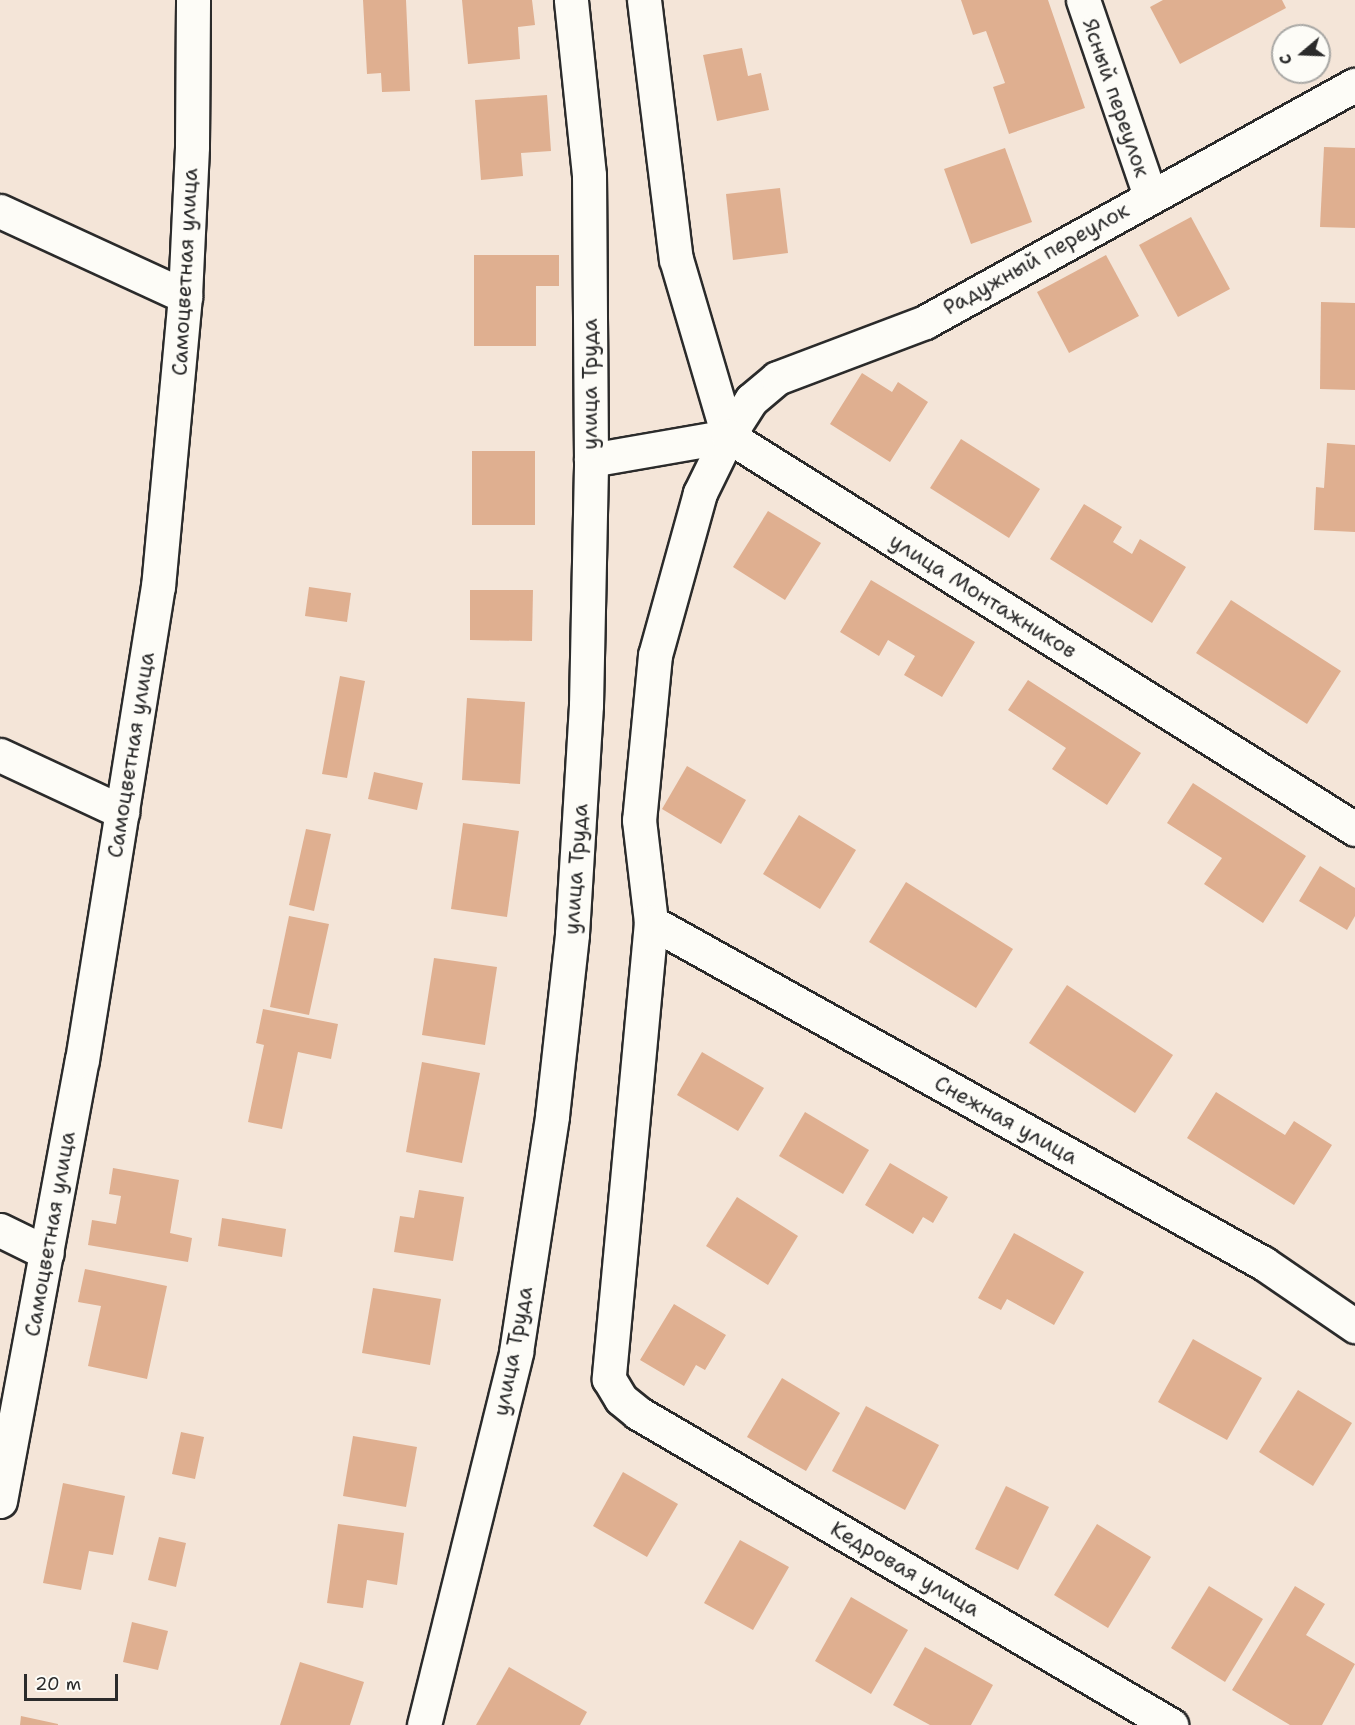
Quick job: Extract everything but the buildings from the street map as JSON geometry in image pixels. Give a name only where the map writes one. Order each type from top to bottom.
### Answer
[{"type":"street","name":"Самоцветная улица","points":[[0,1501],[47,1253],[158,587],[185,296],[192,146],[193,0]]},
{"type":"street","name":"улица Труда","points":[[424,1725],[516,1352],[552,1116],[575,888],[586,705],[591,460],[589,176],[572,0]]},
{"type":"street","points":[[644,0],[676,259],[728,436],[700,493],[655,655],[639,820],[651,922]]},
{"type":"street","name":"Ясный переулок","points":[[1083,0],[1149,196]]},
{"type":"street","name":"Радужный переулок","points":[[728,436],[751,400],[777,378],[925,322],[1149,196],[1355,85]]},
{"type":"street","points":[[0,211],[185,296]]},
{"type":"street","points":[[591,460],[728,436]]},
{"type":"street","name":"улица Монтажников","points":[[728,436],[1355,829]]},
{"type":"street","points":[[0,755],[122,812]]},
{"type":"street","name":"Снежная улица","points":[[651,922],[1263,1263],[1355,1326]]},
{"type":"street","name":"Кедровая улица","points":[[651,922],[609,1379],[621,1399],[638,1413],[1171,1725]]},
{"type":"street","points":[[0,1230],[47,1253]]}]
